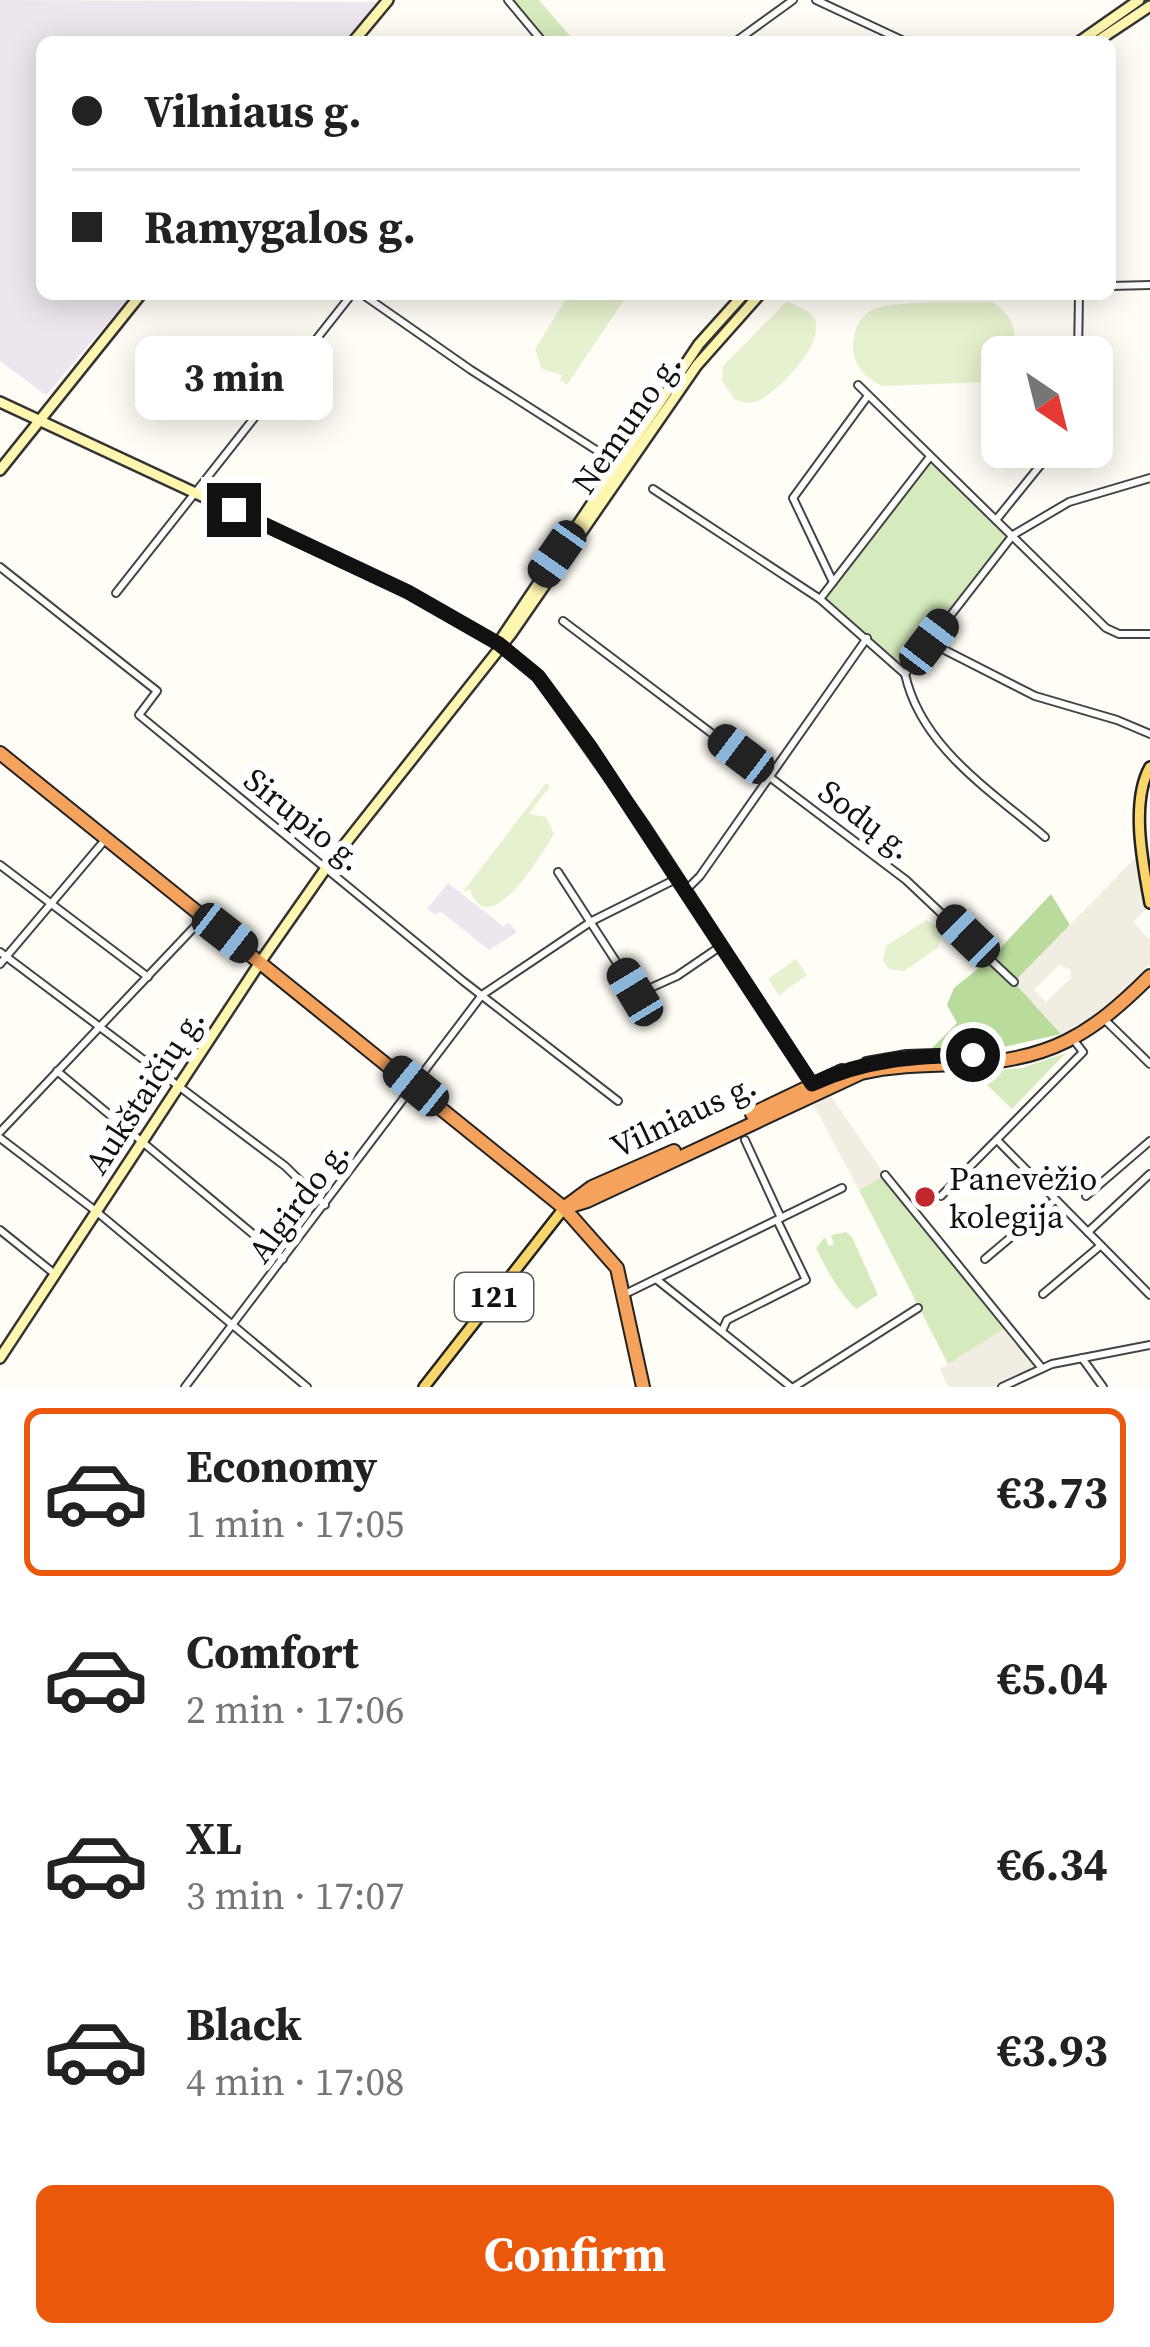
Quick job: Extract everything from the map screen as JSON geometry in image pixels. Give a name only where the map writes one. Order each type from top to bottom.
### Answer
[{"type":"highway","points":[[0,753],[564,1208],[610,1258],[625,1294],[644,1387]]},
{"type":"highway","points":[[1104,1019],[1150,976]]},
{"type":"highway","name":"Vilniaus g.","points":[[564,1208],[587,1202],[815,1088],[872,1071],[1002,1061],[1104,1019]]},
{"type":"main road","points":[[358,36],[388,0]]},
{"type":"main road","points":[[1087,36],[1132,2]]},
{"type":"main road","points":[[1105,36],[1150,6]]},
{"type":"main road","points":[[0,470],[136,300]]},
{"type":"main road","name":"Nemuno g.","points":[[468,685],[511,634],[699,344],[739,300]]},
{"type":"main road","name":"Nemuno g.","points":[[622,466],[711,348],[755,300]]},
{"type":"main road","points":[[0,402],[408,592],[499,644],[552,691],[815,1088]]},
{"type":"main road","name":"Aukštaičių g.","points":[[0,1358],[261,961],[326,868],[468,685]]},
{"type":"main road","points":[[1150,767],[1141,804],[1150,903]]},
{"type":"main road","name":"121","points":[[424,1387],[564,1208]]},
{"type":"street","points":[[508,0],[538,36]]},
{"type":"street","points":[[743,36],[793,0]]},
{"type":"street","points":[[816,0],[893,36]]},
{"type":"street","points":[[1116,286],[1150,284]]},
{"type":"street","points":[[116,593],[347,300]]},
{"type":"street","points":[[371,300],[622,466]]},
{"type":"street","points":[[1078,336],[1079,300]]},
{"type":"street","points":[[858,385],[1110,631],[1150,634]]},
{"type":"street","points":[[833,582],[793,498],[867,397]]},
{"type":"street","points":[[820,599],[929,458]]},
{"type":"street","points":[[996,520],[1037,468]]},
{"type":"street","points":[[904,674],[1013,535],[1069,502],[1150,478]]},
{"type":"street","points":[[653,489],[820,599],[867,638],[904,674],[908,692],[939,746],[1045,836]]},
{"type":"street","name":"Sirupio g.","points":[[0,567],[157,692],[139,715],[618,1101]]},
{"type":"street","name":"Sodų g.","points":[[563,621],[931,900],[1014,982]]},
{"type":"street","points":[[686,890],[867,638]]},
{"type":"street","points":[[929,642],[1035,696],[1101,714],[1150,734]]},
{"type":"street","points":[[106,838],[2,958],[285,1166],[325,1204]]},
{"type":"street","points":[[0,866],[148,977]]},
{"type":"street","points":[[558,872],[640,994],[722,946]]},
{"type":"street","name":"Algirdo g.","points":[[185,1387],[482,995],[592,921],[678,878]]},
{"type":"street","points":[[205,916],[0,1135],[308,1387]]},
{"type":"street","points":[[1104,1019],[1150,1064]]},
{"type":"street","points":[[941,1196],[1083,1052],[1072,1036]]},
{"type":"street","points":[[57,1071],[284,1259]]},
{"type":"street","points":[[722,1331],[727,1320],[806,1280],[745,1140]]},
{"type":"street","points":[[997,1140],[1150,1295]]},
{"type":"street","points":[[1086,1196],[1150,1141]]},
{"type":"street","points":[[1088,1232],[1150,1174]]},
{"type":"street","points":[[885,1175],[1042,1367]]},
{"type":"street","points":[[625,1294],[842,1187]]},
{"type":"street","points":[[985,1259],[1055,1200]]},
{"type":"street","points":[[0,1230],[56,1275]]},
{"type":"street","points":[[1043,1294],[1101,1246]]},
{"type":"street","points":[[656,1279],[792,1387],[918,1308]]},
{"type":"street","points":[[1002,1387],[1042,1367],[1150,1345]]},
{"type":"street","points":[[1082,1358],[1103,1387]]},
{"type":"shaded area","points":[[0,0],[378,2],[349,36],[36,36],[36,300],[127,300],[46,395],[0,361]]},
{"type":"shaded area","points":[[1138,855],[1146,909],[1133,922],[1150,940],[1150,964],[1098,1013],[1061,1034],[1014,982]],"holes":[[[1059,965],[1071,970],[1071,978],[1046,1002],[1034,990]]]},
{"type":"shaded area","points":[[448,883],[517,932],[489,950],[440,911],[436,915],[427,909]]},
{"type":"shaded area","points":[[828,1092],[885,1175],[859,1190],[811,1100]]},
{"type":"shaded area","points":[[1007,1327],[1041,1367],[1002,1387],[948,1387],[940,1369]]},
{"type":"green space","points":[[508,0],[539,0],[570,36],[538,36]]},
{"type":"green space","points":[[565,300],[624,300],[567,385],[560,380],[562,375],[542,369],[535,349]]},
{"type":"green space","points":[[787,301],[812,315],[816,325],[810,349],[762,399],[748,403],[734,399],[722,381],[723,366]]},
{"type":"green space","points":[[992,302],[1005,313],[1015,336],[981,336],[981,382],[882,386],[866,376],[856,361],[855,331],[874,309],[914,303]]},
{"type":"green space","points":[[929,458],[1013,535],[905,674],[820,599]]},
{"type":"green space","points":[[546,783],[550,786],[529,814],[546,817],[554,834],[514,890],[489,907],[478,904],[470,889],[462,893]]},
{"type":"green space","points":[[1051,894],[1070,925],[1014,982],[1061,1034],[991,1050],[932,1048],[957,1023],[947,1005],[954,988],[991,958]]},
{"type":"green space","points":[[926,920],[942,929],[939,947],[904,971],[889,969],[883,961],[886,946]]},
{"type":"green space","points":[[796,959],[807,975],[779,995],[768,979]]},
{"type":"green space","points":[[1066,1053],[1012,1109],[980,1078],[980,1072],[1022,1068]]},
{"type":"green space","points":[[885,1175],[1007,1327],[949,1366],[859,1190]]},
{"type":"green space","points":[[846,1232],[878,1295],[856,1309],[816,1248],[825,1237],[829,1246],[834,1244],[831,1235]]},
{"type":"place","name":"Panevėžio kolegija","points":[[925,1197]]},
{"type":"route","points":[[234,510],[408,592],[499,644],[538,676],[591,748],[812,1084],[886,1060],[973,1055]]}]
